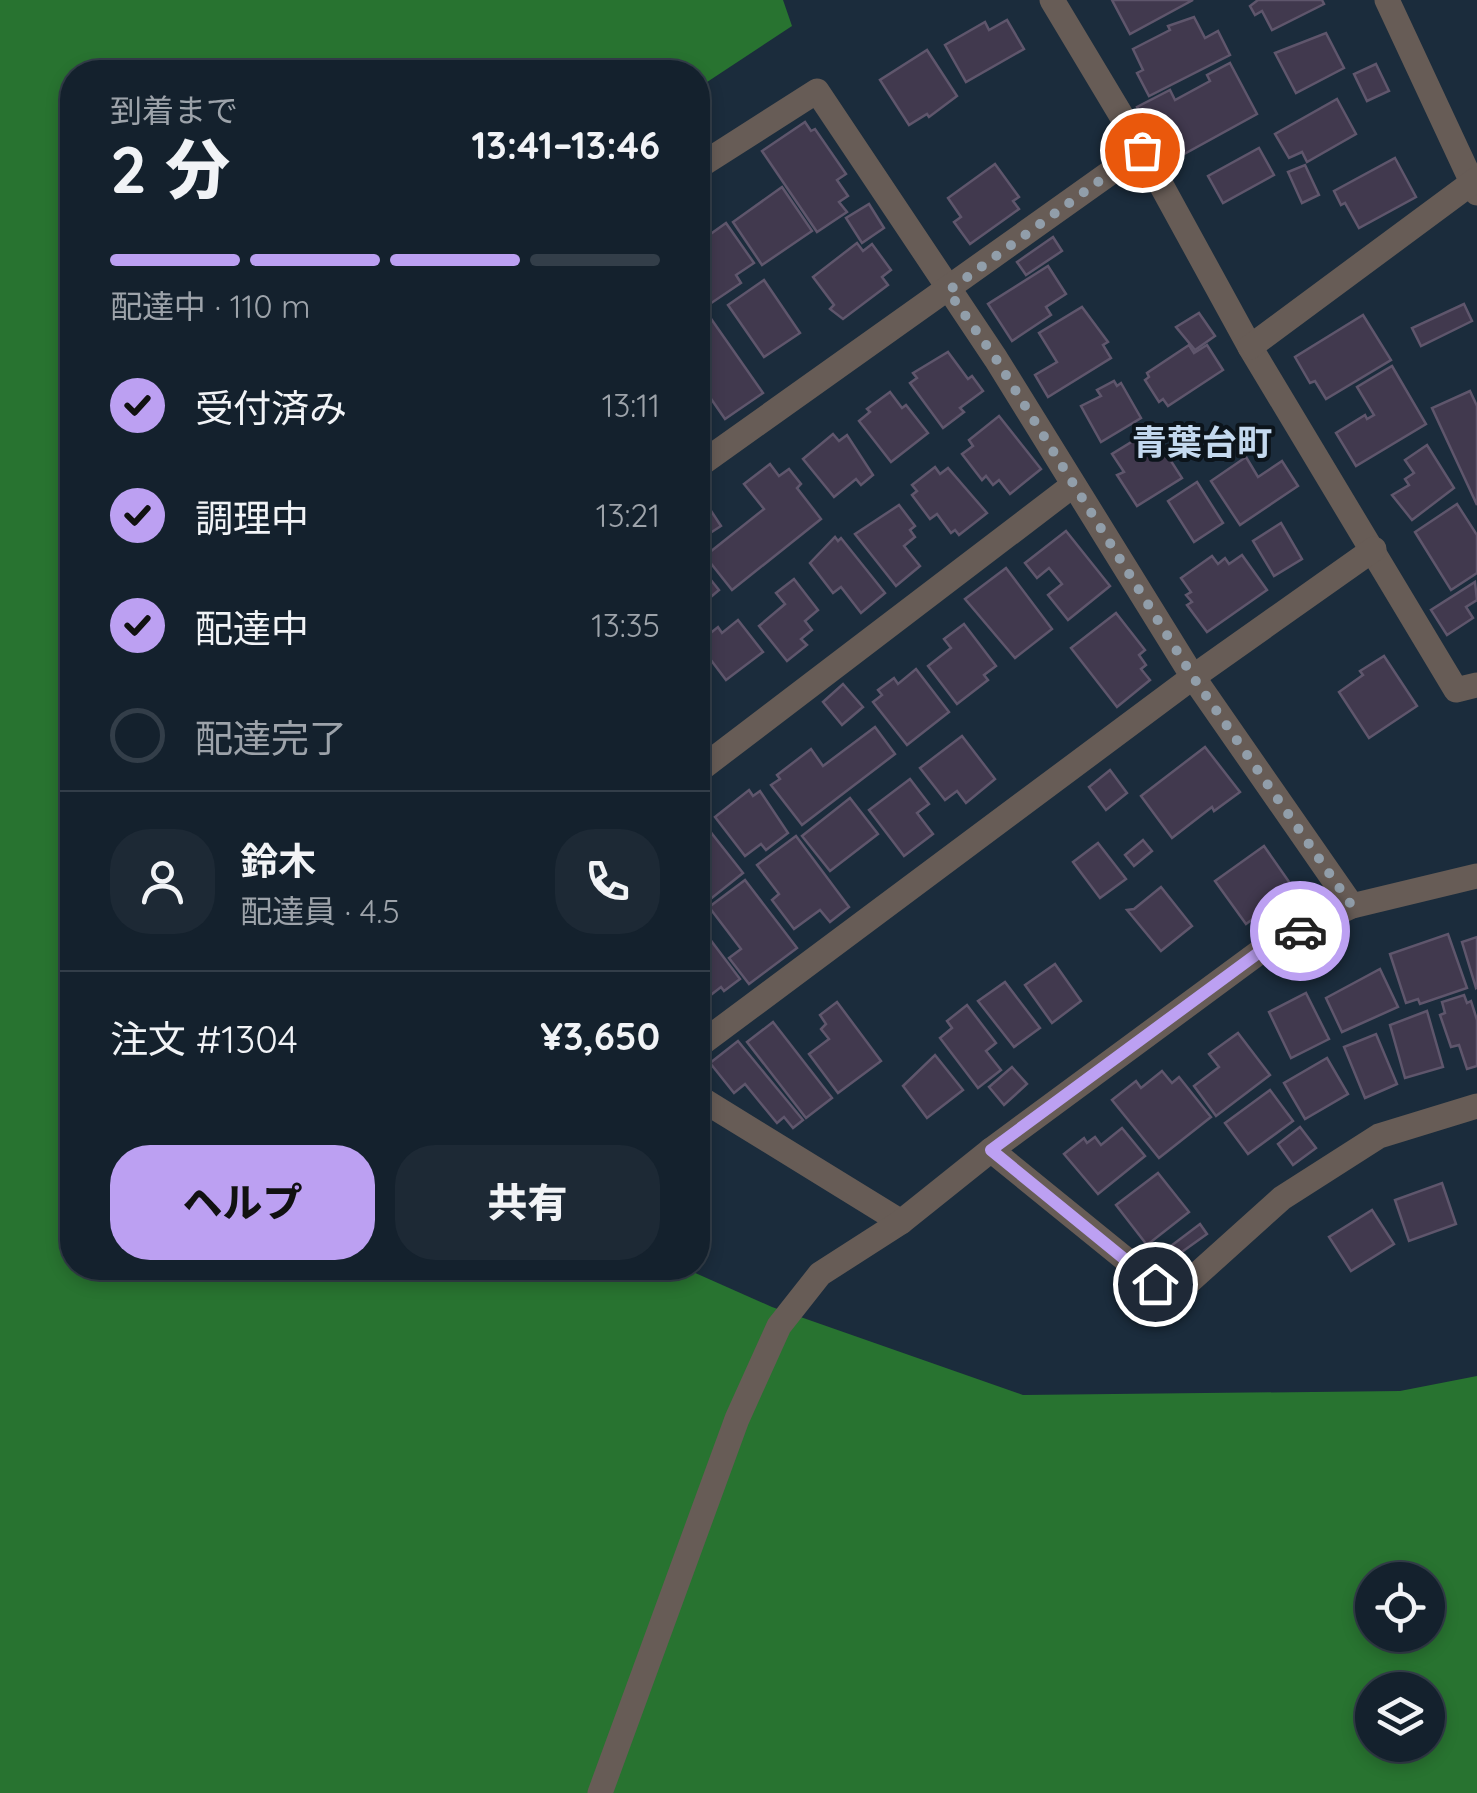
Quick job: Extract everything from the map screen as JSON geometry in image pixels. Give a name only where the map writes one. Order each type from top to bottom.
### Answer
[{"type":"street","points":[[1052,0],[1142,150],[1250,347],[1456,690],[1477,685]]},
{"type":"street","points":[[1250,347],[1475,185],[1387,0]]},
{"type":"street","points":[[710,158],[817,90],[996,359],[1193,677],[1352,906]]},
{"type":"street","points":[[710,458],[1142,150]]},
{"type":"street","points":[[710,762],[1072,486]]},
{"type":"street","points":[[710,1037],[1193,677],[1374,549]]},
{"type":"street","points":[[600,1793],[737,1419],[778,1326],[820,1274],[901,1222],[991,1150],[1269,945],[1352,906],[1477,876]]},
{"type":"street","points":[[710,1105],[901,1222]]},
{"type":"street","points":[[991,1150],[1172,1298],[1282,1198],[1379,1136],[1477,1106]]},
{"type":"green space","points":[[0,0],[783,0],[792,26],[710,80],[710,60],[60,60],[60,1280],[710,1280],[772,1307],[1023,1395],[1400,1391],[1477,1376],[1477,1793],[0,1793]]},
{"type":"building","points":[[1112,0],[1193,0],[1130,34]]},
{"type":"building","points":[[1258,0],[1322,0],[1324,4],[1272,30],[1262,11],[1255,15],[1250,6]]},
{"type":"building","points":[[1194,17],[1205,38],[1218,31],[1230,55],[1149,96],[1137,73],[1143,70],[1133,49],[1170,30],[1168,26]]},
{"type":"building","points":[[1007,20],[1024,49],[966,82],[945,45],[985,22],[989,30]]},
{"type":"building","points":[[1326,33],[1344,68],[1296,93],[1275,53]]},
{"type":"building","points":[[927,50],[957,96],[929,117],[927,114],[909,125],[880,80]]},
{"type":"building","points":[[1230,63],[1257,114],[1175,159],[1159,129],[1151,133],[1137,107],[1170,90],[1175,100],[1210,81],[1207,75]]},
{"type":"building","points":[[1376,64],[1389,91],[1367,101],[1354,74]]},
{"type":"building","points":[[1337,99],[1356,134],[1307,162],[1302,152],[1289,158],[1275,134]]},
{"type":"building","points":[[805,122],[811,131],[815,129],[846,174],[837,180],[848,196],[839,202],[847,212],[817,232],[762,151]]},
{"type":"building","points":[[1259,148],[1274,175],[1223,203],[1208,176]]},
{"type":"building","points":[[1395,158],[1416,197],[1359,228],[1334,191]]},
{"type":"building","points":[[995,164],[1019,197],[1013,201],[1019,209],[970,244],[954,222],[961,217],[948,198]]},
{"type":"building","points":[[1305,165],[1319,195],[1302,203],[1288,172]]},
{"type":"building","points":[[782,187],[812,231],[762,265],[733,222]]},
{"type":"building","points":[[869,204],[884,228],[862,243],[846,218]]},
{"type":"building","points":[[726,223],[754,263],[736,275],[741,283],[710,304],[710,234]]},
{"type":"building","points":[[1053,237],[1062,251],[1026,275],[1017,262]]},
{"type":"building","points":[[857,243],[863,251],[872,244],[891,270],[882,277],[888,285],[843,319],[830,309],[834,305],[813,277]]},
{"type":"building","points":[[1048,266],[1066,294],[1046,307],[1051,315],[1012,341],[988,304]]},
{"type":"building","points":[[764,280],[800,333],[764,357],[728,305]]},
{"type":"building","points":[[1464,304],[1472,321],[1421,346],[1412,328]]},
{"type":"building","points":[[1082,307],[1108,342],[1103,345],[1111,358],[1048,397],[1035,375],[1057,362],[1039,333]]},
{"type":"building","points":[[1199,313],[1215,336],[1195,350],[1176,327]]},
{"type":"building","points":[[1363,315],[1391,360],[1326,399],[1315,381],[1310,383],[1295,357]]},
{"type":"building","points":[[710,317],[763,393],[725,419],[710,397]]},
{"type":"building","points":[[1189,345],[1194,353],[1207,345],[1223,370],[1168,406],[1163,399],[1159,402],[1145,380],[1149,377],[1147,373]]},
{"type":"building","points":[[948,352],[968,379],[972,376],[983,391],[960,408],[964,412],[943,428],[910,383],[917,378],[913,373]]},
{"type":"building","points":[[1392,366],[1426,424],[1356,466],[1336,433],[1365,415],[1367,419],[1374,415],[1357,387]]},
{"type":"building","points":[[1114,381],[1117,386],[1121,383],[1141,418],[1101,442],[1081,406],[1101,396],[1097,390]]},
{"type":"building","points":[[1470,391],[1477,406],[1477,505],[1432,408]]},
{"type":"building","points":[[890,392],[928,433],[891,462],[859,421],[870,412],[867,409]]},
{"type":"building","points":[[999,416],[1041,469],[1010,494],[999,480],[993,485],[986,476],[982,480],[962,454],[973,446],[969,440]]},
{"type":"building","points":[[1151,430],[1182,478],[1137,506],[1117,475],[1124,472],[1112,454]]},
{"type":"building","points":[[833,434],[839,441],[847,435],[873,475],[861,485],[856,479],[834,497],[803,459]]},
{"type":"building","points":[[1427,445],[1454,488],[1412,520],[1392,495],[1409,485],[1405,479],[1414,473],[1405,460]]},
{"type":"building","points":[[1246,457],[1258,477],[1282,461],[1298,486],[1240,525],[1211,481]]},
{"type":"building","points":[[770,464],[779,476],[789,469],[801,484],[797,488],[821,519],[732,590],[710,562],[710,552],[764,509],[744,484]]},
{"type":"building","points":[[935,467],[940,474],[948,468],[987,513],[959,535],[955,530],[951,533],[937,514],[930,519],[912,495],[917,491],[912,485]]},
{"type":"building","points":[[1197,482],[1223,523],[1194,542],[1168,501]]},
{"type":"building","points":[[1457,504],[1477,535],[1477,573],[1451,590],[1415,532]]},
{"type":"building","points":[[899,505],[915,526],[910,530],[915,537],[904,546],[920,566],[896,586],[855,534]]},
{"type":"building","points":[[710,509],[721,526],[710,533]]},
{"type":"building","points":[[1281,523],[1302,559],[1274,576],[1253,541]]},
{"type":"building","points":[[1066,531],[1110,586],[1068,620],[1048,595],[1062,584],[1049,568],[1037,578],[1025,563]]},
{"type":"building","points":[[835,537],[838,541],[841,538],[885,593],[861,613],[841,587],[833,593],[810,563]]},
{"type":"building","points":[[1242,555],[1267,590],[1207,632],[1187,605],[1192,602],[1186,595],[1191,592],[1181,578],[1212,556],[1218,564],[1225,558],[1229,564]]},
{"type":"building","points":[[1006,568],[1052,629],[1015,658],[965,599]]},
{"type":"building","points":[[710,579],[719,590],[710,598]]},
{"type":"building","points":[[794,579],[818,610],[805,621],[812,630],[801,639],[807,645],[787,661],[759,626],[785,604],[776,593]]},
{"type":"building","points":[[1475,582],[1477,600],[1466,607],[1473,618],[1447,635],[1431,610]]},
{"type":"building","points":[[1116,613],[1145,650],[1139,655],[1146,665],[1141,669],[1150,680],[1117,707],[1071,648]]},
{"type":"building","points":[[738,620],[763,652],[726,680],[710,659],[710,633],[718,627],[722,633]]},
{"type":"building","points":[[964,624],[996,666],[984,675],[988,680],[957,704],[928,666],[951,648],[944,639]]},
{"type":"building","points":[[1384,656],[1417,706],[1369,738],[1339,692],[1363,675],[1360,671]]},
{"type":"building","points":[[916,669],[949,712],[907,745],[873,702],[882,695],[878,690],[894,678],[898,684]]},
{"type":"building","points":[[843,684],[863,707],[842,725],[823,702]]},
{"type":"building","points":[[875,727],[895,754],[802,825],[771,785],[780,779],[777,775],[811,749],[823,766]]},
{"type":"building","points":[[962,736],[995,779],[966,803],[957,791],[945,800],[920,768]]},
{"type":"building","points":[[1205,747],[1240,792],[1214,811],[1212,807],[1172,838],[1141,796]]},
{"type":"building","points":[[1110,770],[1127,793],[1106,810],[1089,787]]},
{"type":"building","points":[[910,779],[929,804],[917,813],[933,834],[904,856],[869,810]]},
{"type":"building","points":[[749,790],[753,796],[760,791],[788,833],[766,850],[761,844],[745,856],[715,817]]},
{"type":"building","points":[[850,798],[878,834],[830,871],[802,836]]},
{"type":"building","points":[[710,831],[743,873],[710,899]]},
{"type":"building","points":[[796,836],[849,907],[830,922],[820,910],[794,929],[772,900],[779,894],[757,865]]},
{"type":"building","points":[[1143,840],[1152,851],[1134,866],[1125,855]]},
{"type":"building","points":[[1098,843],[1126,879],[1100,898],[1073,862]]},
{"type":"building","points":[[1264,846],[1294,889],[1246,924],[1215,881]]},
{"type":"building","points":[[745,880],[797,948],[749,984],[729,958],[741,949],[710,906]]},
{"type":"building","points":[[1161,887],[1192,926],[1161,951],[1127,910],[1134,909]]},
{"type":"building","points":[[1448,934],[1467,988],[1420,1004],[1418,999],[1406,1003],[1390,954]]},
{"type":"building","points":[[1477,937],[1477,987],[1476,988],[1462,942]]},
{"type":"building","points":[[710,939],[740,979],[724,991],[721,987],[710,996]]},
{"type":"building","points":[[1055,964],[1081,1001],[1052,1023],[1025,985]]},
{"type":"building","points":[[1380,969],[1398,1007],[1342,1032],[1326,998]]},
{"type":"building","points":[[1005,982],[1040,1028],[1014,1047],[978,1001]]},
{"type":"building","points":[[1306,993],[1329,1039],[1291,1058],[1269,1012]]},
{"type":"building","points":[[1464,995],[1467,1003],[1471,1001],[1477,1020],[1477,1066],[1467,1069],[1459,1045],[1451,1047],[1440,1015],[1445,1013],[1442,1002]]},
{"type":"building","points":[[837,1002],[881,1061],[838,1093],[809,1054],[829,1039],[821,1029],[826,1024],[820,1015]]},
{"type":"building","points":[[967,1005],[996,1043],[986,1051],[1001,1070],[978,1088],[940,1038],[952,1028],[947,1021]]},
{"type":"building","points":[[1427,1011],[1443,1067],[1405,1078],[1390,1025]]},
{"type":"building","points":[[773,1022],[832,1098],[806,1118],[747,1042]]},
{"type":"building","points":[[1238,1033],[1270,1075],[1216,1116],[1194,1086],[1219,1067],[1209,1054]]},
{"type":"building","points":[[1376,1034],[1397,1084],[1365,1098],[1344,1047]]},
{"type":"building","points":[[738,1041],[803,1120],[793,1128],[784,1117],[777,1123],[745,1084],[734,1093],[710,1063]]},
{"type":"building","points":[[935,1055],[963,1090],[927,1118],[903,1086]]},
{"type":"building","points":[[1327,1058],[1348,1094],[1305,1119],[1284,1083]]},
{"type":"building","points":[[1012,1067],[1027,1084],[1004,1105],[989,1087]]},
{"type":"building","points":[[1162,1071],[1172,1083],[1179,1077],[1211,1117],[1159,1158],[1112,1100],[1136,1081],[1141,1088]]},
{"type":"building","points":[[1270,1090],[1293,1121],[1248,1154],[1225,1123]]},
{"type":"building","points":[[1300,1127],[1316,1148],[1293,1165],[1278,1144]]},
{"type":"building","points":[[1122,1128],[1145,1156],[1098,1194],[1064,1154],[1084,1138],[1087,1143],[1095,1137],[1101,1145]]},
{"type":"building","points":[[1158,1173],[1189,1212],[1147,1245],[1116,1205]]},
{"type":"building","points":[[1442,1183],[1456,1224],[1409,1241],[1395,1200]]},
{"type":"building","points":[[1372,1210],[1394,1244],[1351,1271],[1329,1237]]},
{"type":"building","points":[[1200,1224],[1207,1234],[1165,1264],[1159,1255]]},
{"type":"way so far","points":[[1142,150],[948,291],[996,359],[1193,677],[1352,906],[1300,931]]},
{"type":"district","name":"青葉台町","points":[[1202,443]]},
{"type":"route","points":[[1155,1284],[991,1150],[1269,945],[1300,931]]}]
